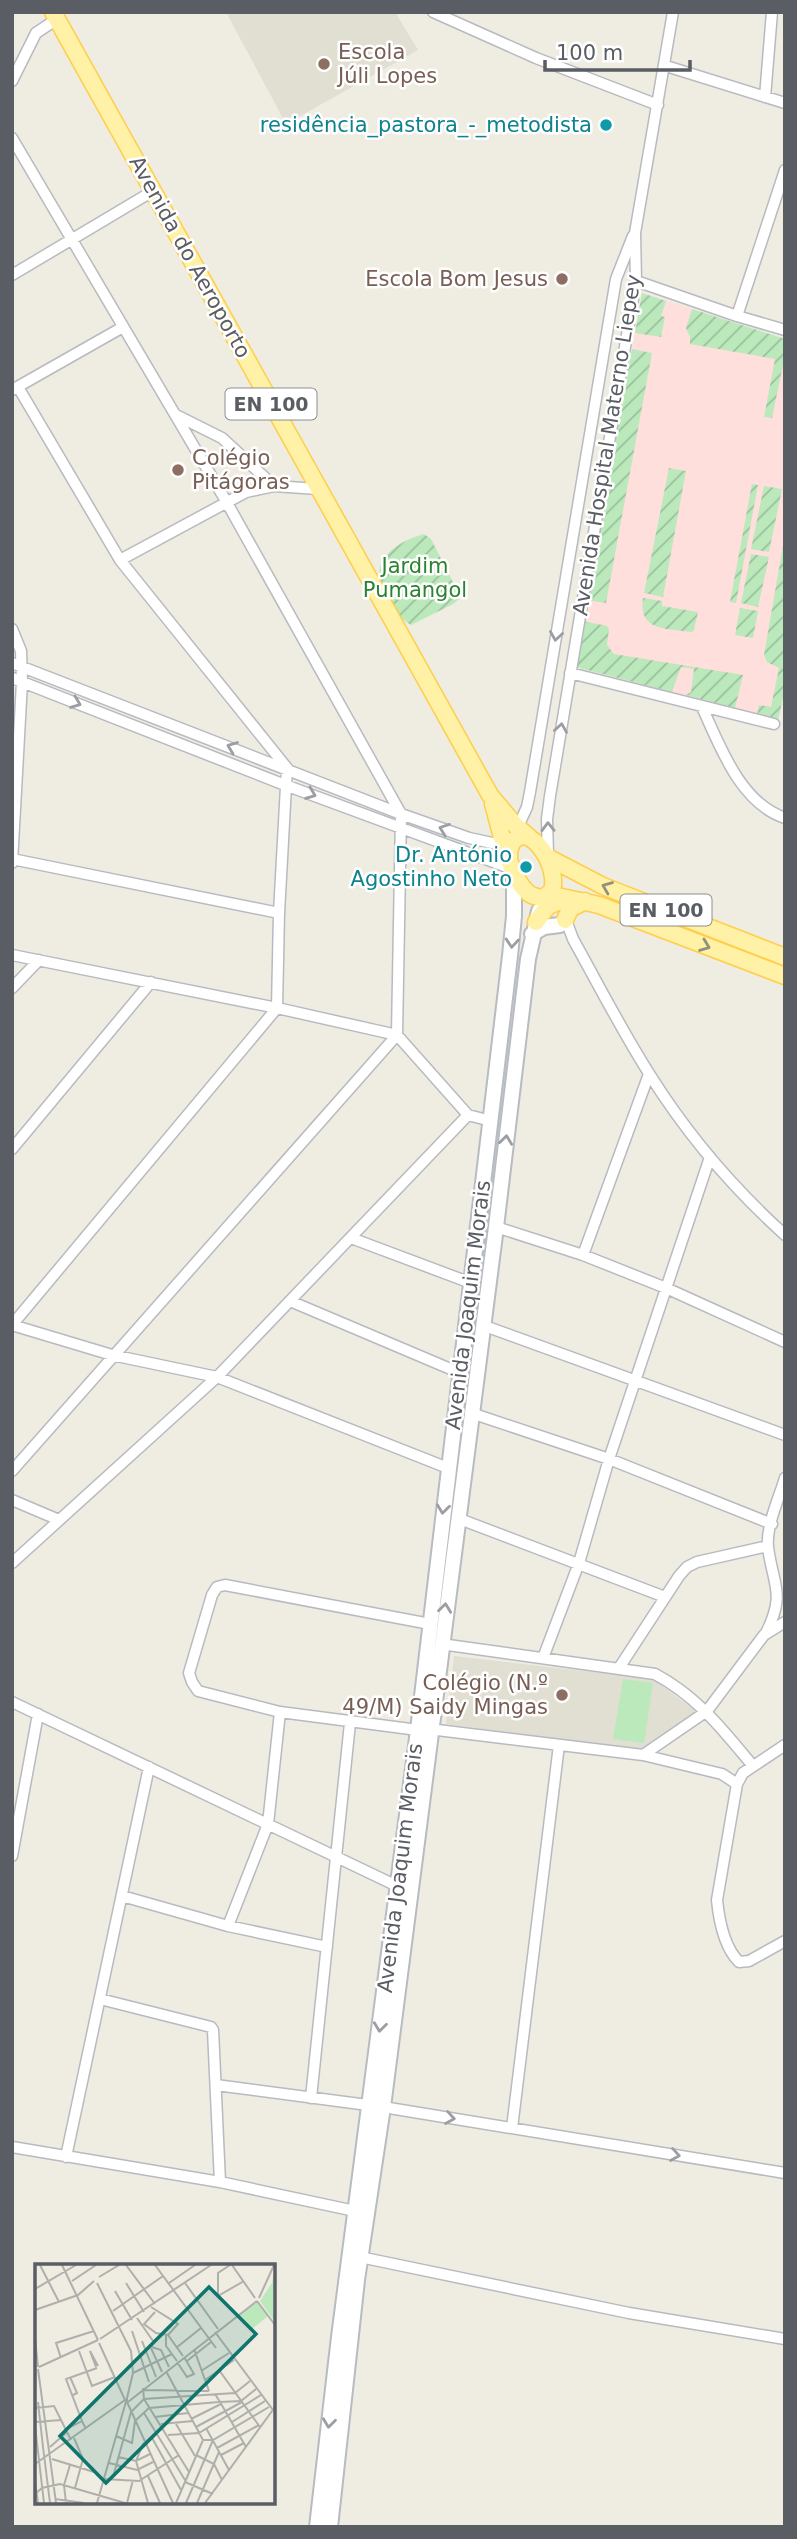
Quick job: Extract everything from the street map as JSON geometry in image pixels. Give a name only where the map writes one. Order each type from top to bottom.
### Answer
[{"type":"main road","name":"Avenida do Aeroporto","points":[[55,16],[490,796],[514,850]]},
{"type":"main road","name":"EN 100","points":[[785,957],[603,886],[549,858],[537,843],[514,850],[528,892],[537,897],[559,896],[785,976]]},
{"type":"main road","points":[[549,858],[559,896],[570,909],[562,922]]},
{"type":"main road","points":[[534,928],[559,896]]},
{"type":"street","points":[[433,12],[536,58],[658,105]]},
{"type":"street","points":[[635,233],[666,66],[673,12]]},
{"type":"street","points":[[765,97],[772,12],[785,17]]},
{"type":"street","points":[[12,81],[36,33],[55,16]]},
{"type":"street","points":[[666,66],[785,103]]},
{"type":"street","points":[[12,138],[226,501],[401,814],[397,1035],[12,1471]]},
{"type":"street","points":[[737,316],[785,170]]},
{"type":"street","points":[[12,275],[153,191]]},
{"type":"street","name":"Avenida Hospital Materno Liepey","points":[[549,858],[547,819],[636,281],[635,233]]},
{"type":"street","name":"Avenida Hospital Materno Liepey","points":[[514,850],[530,792],[616,279],[635,233]]},
{"type":"street","points":[[636,281],[785,330]]},
{"type":"street","points":[[124,327],[15,388],[120,560],[288,768],[279,913],[277,1008],[12,1325],[112,1355],[217,1377],[448,1468]]},
{"type":"street","points":[[175,415],[222,438],[274,486]]},
{"type":"street","points":[[120,560],[246,492],[274,486],[318,489]]},
{"type":"street","points":[[562,603],[581,607]]},
{"type":"street","points":[[12,628],[21,651],[17,665],[12,860],[279,913]]},
{"type":"street","points":[[17,665],[401,814],[469,838],[514,850]]},
{"type":"street","points":[[570,673],[774,724]]},
{"type":"street","points":[[17,680],[400,828],[514,850]]},
{"type":"street","points":[[702,707],[719,744],[745,788],[766,809],[785,818]]},
{"type":"street","name":"Avenida Joaquim Morais","points":[[330,2527],[377,2107],[424,1730],[430,1624],[510,956],[514,916],[514,850]]},
{"type":"street","points":[[559,896],[562,922],[649,1074],[710,1157],[758,1211],[785,1235]]},
{"type":"street","points":[[534,928],[562,922]]},
{"type":"street","name":"Avenida Joaquim Morais","points":[[317,2527],[355,2211],[377,2107],[397,1886],[441,1644],[534,928]]},
{"type":"street","points":[[12,955],[397,1035],[468,1115],[491,1121]]},
{"type":"street","points":[[12,988],[39,960]]},
{"type":"street","points":[[12,1149],[151,982]]},
{"type":"street","points":[[583,1255],[649,1074]]},
{"type":"street","points":[[12,1563],[217,1377],[468,1115]]},
{"type":"street","points":[[543,1658],[579,1563],[609,1460],[710,1157]]},
{"type":"street","points":[[496,1227],[583,1255],[666,1288],[785,1342]]},
{"type":"street","points":[[351,1238],[471,1283]]},
{"type":"street","points":[[290,1301],[460,1373]]},
{"type":"street","points":[[482,1325],[785,1435]]},
{"type":"street","points":[[471,1413],[609,1460],[772,1524]]},
{"type":"street","points":[[643,1755],[707,1711],[764,1635],[773,1618],[781,1589],[768,1546],[785,1478]]},
{"type":"street","points":[[12,1500],[59,1520]]},
{"type":"street","points":[[457,1518],[665,1597]]},
{"type":"street","points":[[619,1668],[687,1567],[768,1546]]},
{"type":"street","points":[[430,1624],[225,1585],[217,1587],[212,1595],[190,1673],[191,1682],[198,1690],[280,1712],[350,1723],[643,1755],[722,1774],[737,1784]]},
{"type":"street","points":[[764,1635],[785,1622]]},
{"type":"street","points":[[441,1644],[655,1674],[707,1711],[753,1766]]},
{"type":"street","points":[[12,1702],[397,1886]]},
{"type":"street","points":[[228,1926],[268,1824],[280,1712]]},
{"type":"street","points":[[12,1856],[38,1714]]},
{"type":"street","points":[[311,2098],[350,1723]]},
{"type":"street","points":[[512,2128],[559,1745]]},
{"type":"street","points":[[785,1745],[743,1773],[737,1784],[717,1900],[719,1916],[732,1954],[739,1962],[749,1961],[785,1941]]},
{"type":"street","points":[[66,2157],[149,1768]]},
{"type":"street","points":[[121,1896],[228,1926],[327,1947]]},
{"type":"street","points":[[100,1999],[211,2027],[213,2030],[220,2182]]},
{"type":"street","points":[[216,2085],[377,2107],[785,2173]]},
{"type":"street","points":[[12,2147],[220,2182],[355,2211]]},
{"type":"street","points":[[360,2257],[629,2314],[785,2339]]},
{"type":"shaded area","name":"Escola Júli Lopes","points":[[226,12],[395,12],[418,50],[286,124]]},
{"type":"shaded area","points":[[642,293],[785,339],[785,689],[778,720],[576,667]]},
{"type":"shaded area","name":"Colégio (N.º 49/M) Saidy Mingas","points":[[454,1656],[653,1679],[697,1712],[641,1751],[446,1724]]},
{"type":"green space","points":[[642,293],[666,301],[661,316],[665,317],[661,337],[635,333]]},
{"type":"green space","points":[[692,309],[785,339],[785,355],[772,418],[764,417],[775,359],[690,344],[686,328]]},
{"type":"green space","points":[[632,349],[652,353],[606,603],[587,600]]},
{"type":"green space","points":[[669,468],[686,471],[663,597],[644,593]]},
{"type":"green space","points":[[752,484],[758,485],[736,603],[730,602]]},
{"type":"green space","points":[[764,486],[782,489],[769,552],[751,549]]},
{"type":"green space","name":"Jardim Pumangol","points":[[424,534],[431,539],[459,594],[458,600],[453,604],[411,625],[394,607],[380,579],[380,570],[386,556],[393,549]]},
{"type":"green space","points":[[785,534],[785,689],[778,720],[757,714],[759,705],[771,707],[779,668],[767,662],[764,655]]},
{"type":"green space","points":[[751,554],[769,557],[758,607],[741,603]]},
{"type":"green space","points":[[643,598],[662,601],[662,606],[698,612],[694,630],[692,632],[664,628],[650,623],[645,617]]},
{"type":"green space","points":[[740,608],[758,611],[753,638],[735,635]]},
{"type":"green space","points":[[583,621],[607,626],[607,645],[614,654],[743,675],[735,708],[686,695],[691,692],[694,669],[681,667],[672,692],[576,667]]},
{"type":"green space","points":[[623,1679],[653,1683],[644,1743],[613,1739]]},
{"type":"place","name":"Escola Júli Lopes","points":[[324,64]]},
{"type":"place","name":"residência_pastora_-_metodista","points":[[606,125]]},
{"type":"place","name":"Escola Bom Jesus","points":[[562,279]]},
{"type":"place","name":"Colégio Pitágoras","points":[[178,470]]},
{"type":"place","name":"Dr. António Agostinho Neto","points":[[526,867]]},
{"type":"place","name":"Colégio (N.º 49/M) Saidy Mingas","points":[[562,1695]]}]
